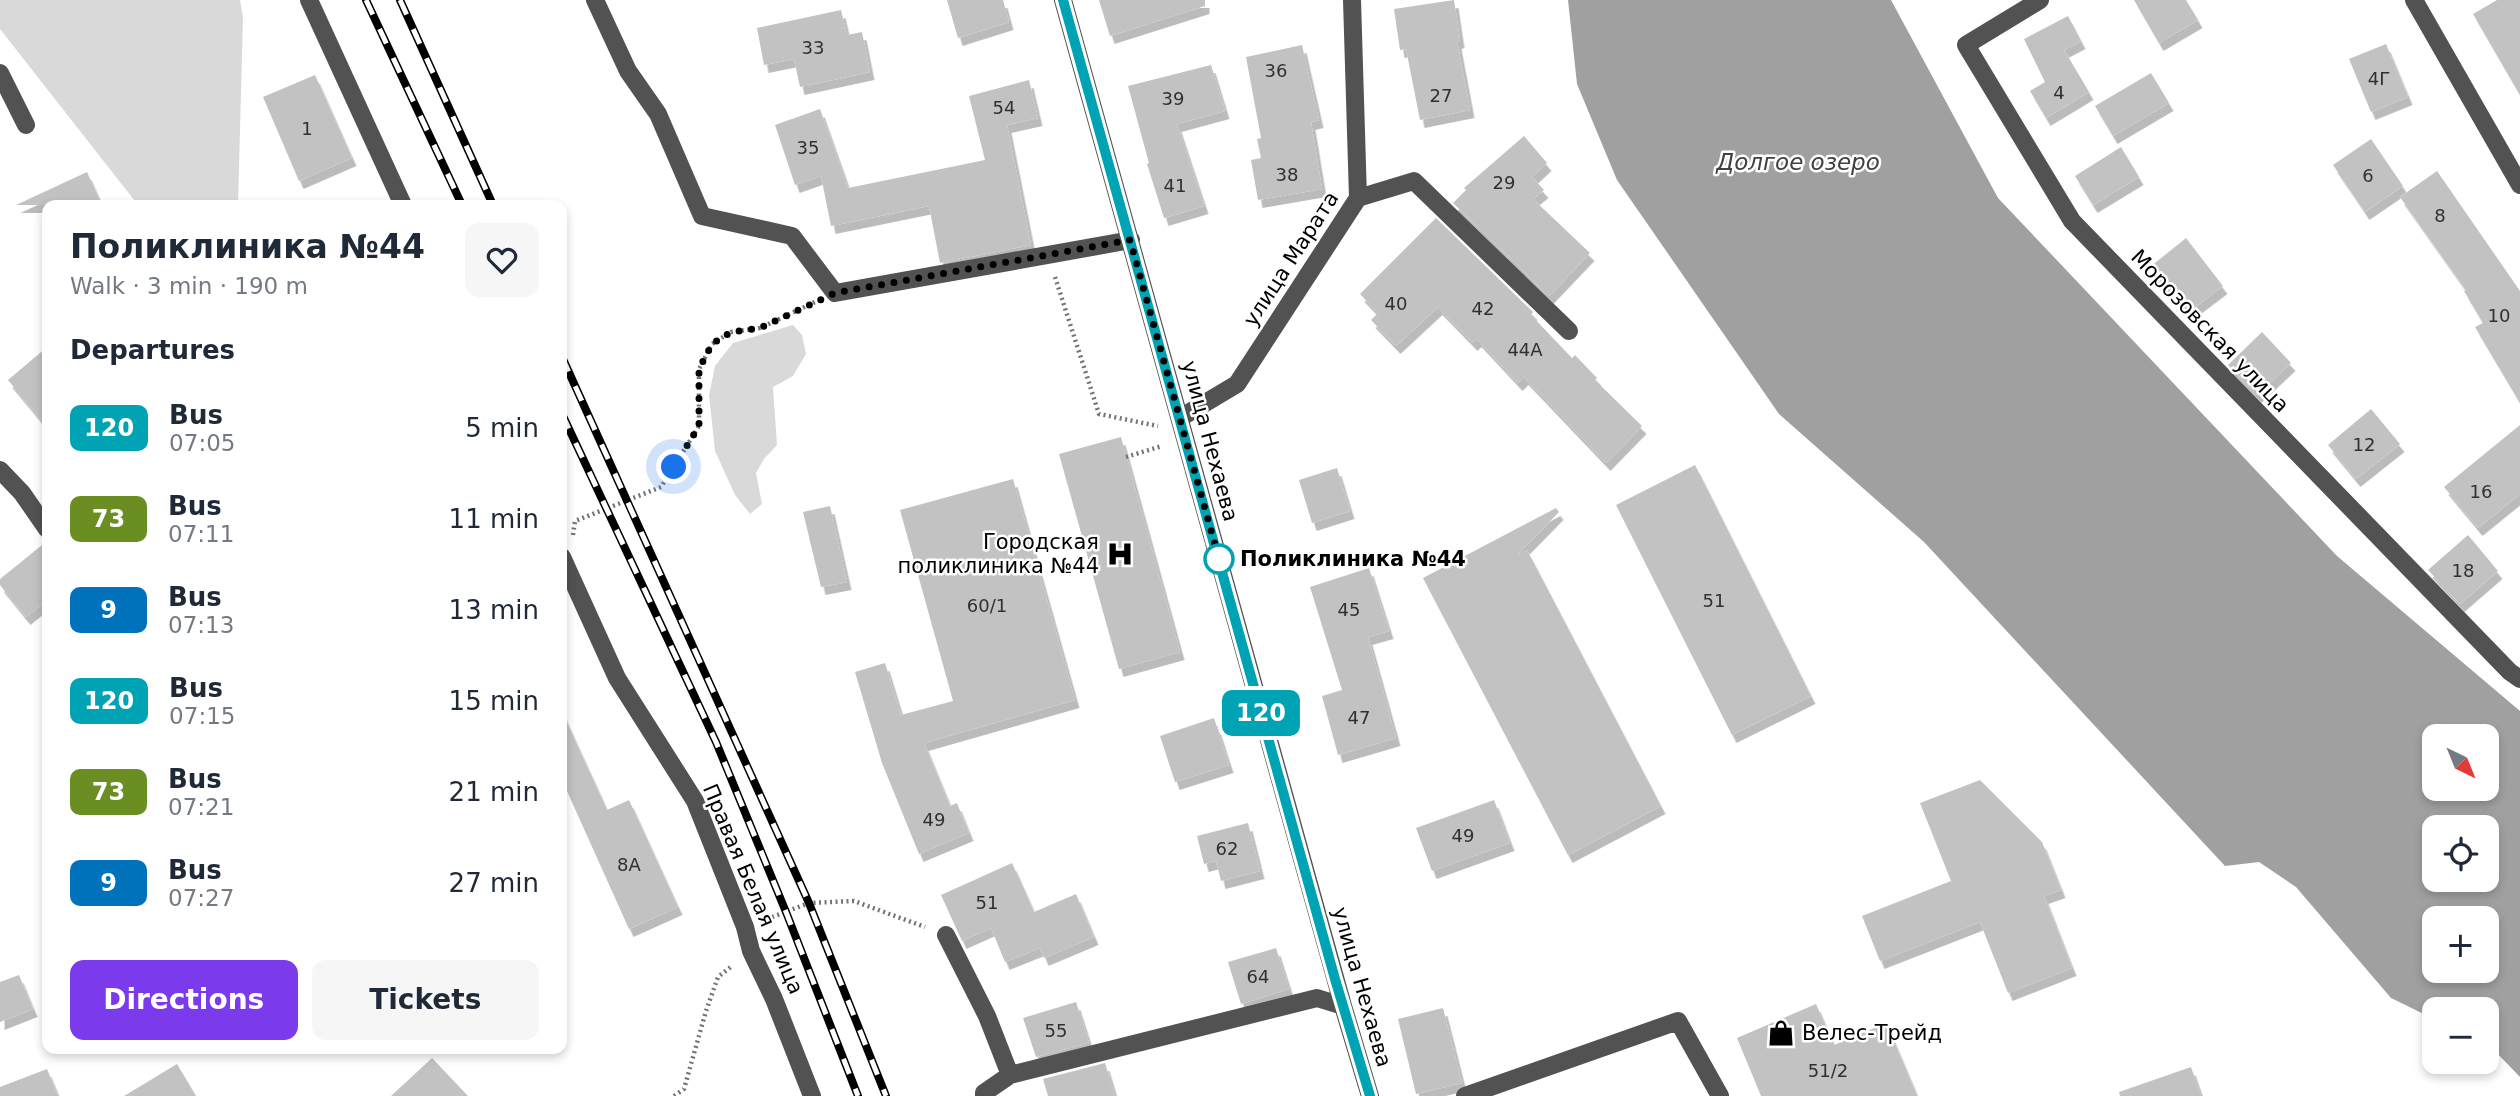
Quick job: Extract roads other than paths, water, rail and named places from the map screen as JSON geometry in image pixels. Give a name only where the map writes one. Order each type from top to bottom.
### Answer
[{"type":"street","points":[[309,0],[401,200]]},
{"type":"street","points":[[594,0],[628,72],[658,114],[702,216],[792,236],[835,293],[1130,240]]},
{"type":"street","name":"улица Нехаева","points":[[1063,0],[1130,240],[1175,423],[1370,1096]]},
{"type":"street","name":"улица Марата","points":[[1175,423],[1237,384],[1358,198],[1352,0]]},
{"type":"street","name":"Морозовская улица","points":[[2040,0],[1966,45],[2072,220],[2520,680]]},
{"type":"street","points":[[2414,0],[2520,185]]},
{"type":"street","points":[[0,74],[26,125]]},
{"type":"street","points":[[1358,198],[1414,181],[1569,331]]},
{"type":"street","points":[[0,470],[22,493],[42,522]]},
{"type":"street","name":"Правая Белая улица","points":[[567,571],[617,678],[695,801],[745,927],[751,951],[774,999],[812,1096]]},
{"type":"street","points":[[946,935],[987,1016],[1010,1075]]},
{"type":"street","points":[[984,1096],[984,1093],[1010,1075],[1317,998],[1343,1006]]},
{"type":"street","points":[[1465,1096],[1678,1021],[1720,1096]]},
{"type":"water","name":"Долгое озеро","points":[[1568,0],[1891,0],[1998,198],[2337,556],[2520,711],[2520,1077],[2499,1055],[2499,997],[2422,997],[2422,1013],[2391,998],[2296,887],[2259,862],[2225,866],[1924,542],[1779,414],[1617,180],[1577,84]]},
{"type":"railway","points":[[366,0],[460,200]]},
{"type":"railway","points":[[400,0],[491,200]]},
{"type":"railway","points":[[567,368],[809,903],[886,1096]]},
{"type":"railway","points":[[567,425],[716,742],[858,1096]]},
{"type":"place","name":"Городская поликлиника №44","points":[[1120,554]]},
{"type":"place","name":"Поликлиника №44","points":[[1219,559]]},
{"type":"place","name":"Велес-Трейд","points":[[1781,1033]]}]
